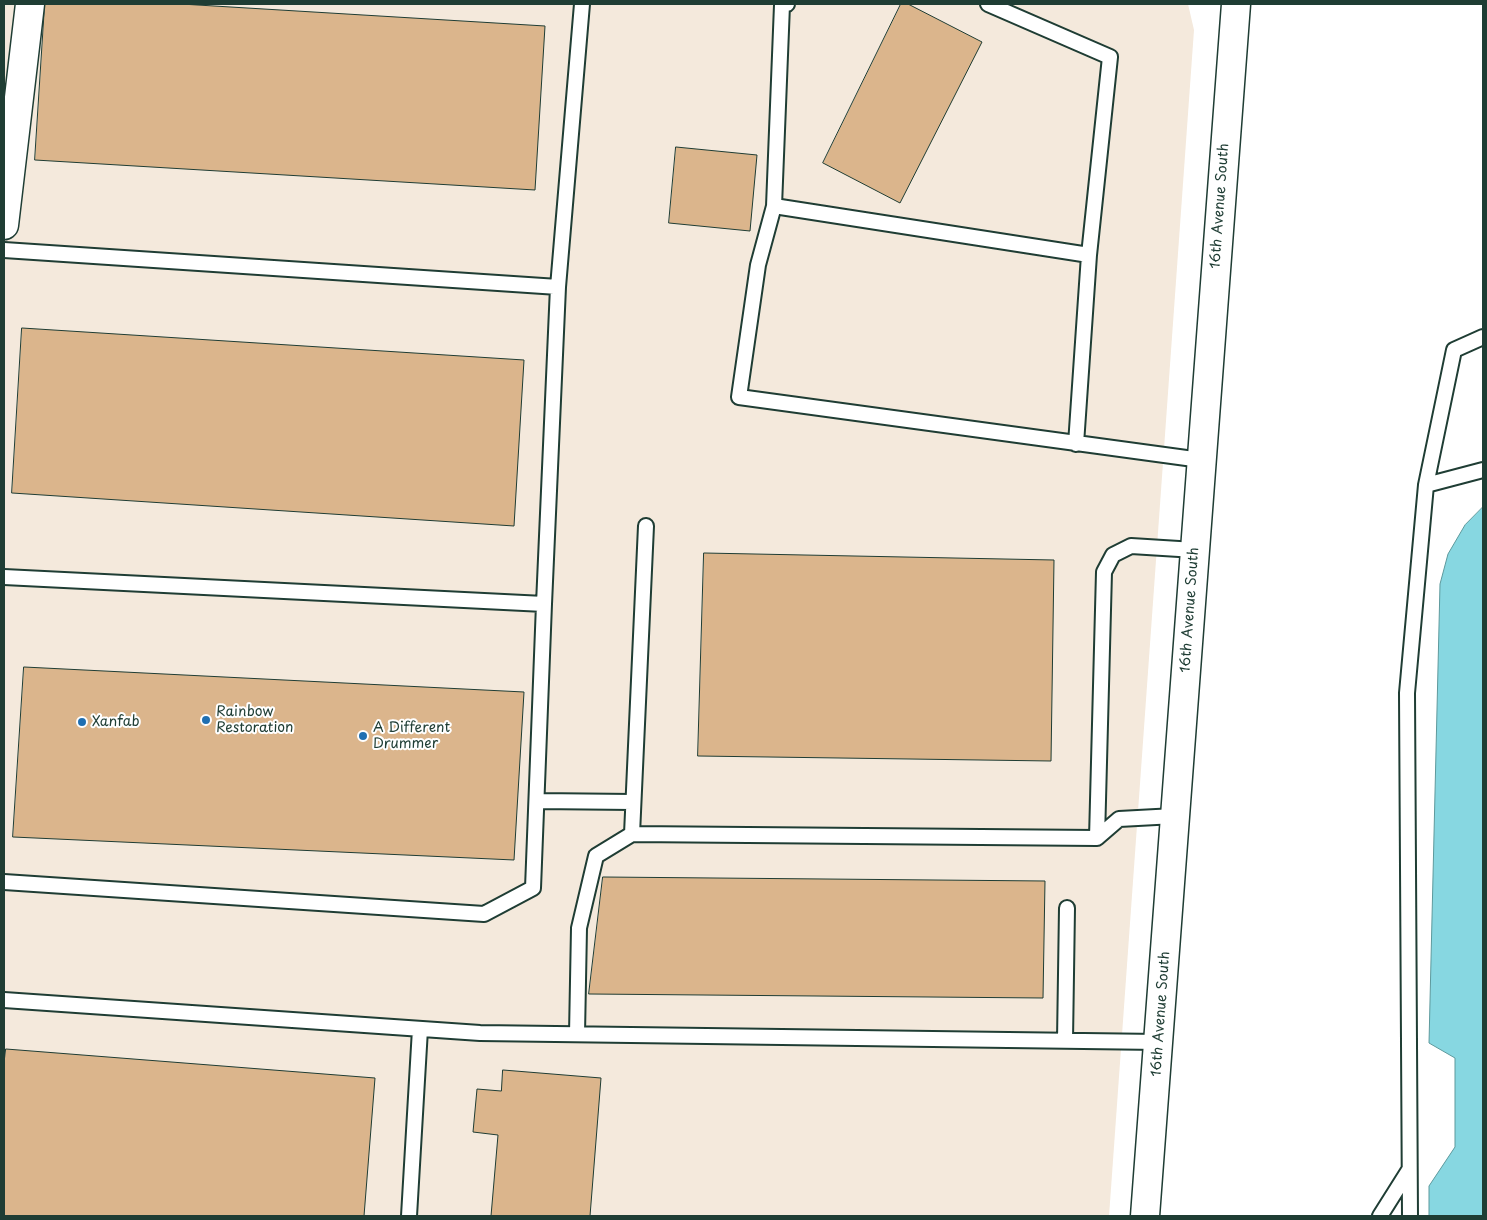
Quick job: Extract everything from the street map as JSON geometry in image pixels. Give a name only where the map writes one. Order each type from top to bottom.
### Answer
[{"type":"street","points":[[4,225],[30,4]]},
{"type":"street","name":"16th Avenue South","points":[[1146,1216],[1236,4]]},
{"type":"lane","points":[[4,882],[484,914],[532,888],[558,287],[582,4]]},
{"type":"lane","points":[[786,4],[782,4],[774,206],[758,265],[739,397],[1201,460]]},
{"type":"lane","points":[[988,4],[1110,57],[1089,255],[1076,444]]},
{"type":"lane","points":[[774,206],[1089,255]]},
{"type":"lane","points":[[4,250],[558,287]]},
{"type":"lane","points":[[1410,1216],[1407,693],[1426,485],[1454,350],[1483,337]]},
{"type":"lane","points":[[1426,485],[1483,470]]},
{"type":"lane","points":[[632,834],[646,526]]},
{"type":"lane","points":[[1097,838],[1104,572],[1113,555],[1131,546],[1195,550]]},
{"type":"lane","points":[[4,577],[544,604]]},
{"type":"lane","points":[[537,801],[633,802]]},
{"type":"lane","points":[[577,1034],[580,928],[596,856],[632,834],[1097,838],[1119,819],[1175,816]]},
{"type":"lane","points":[[1065,1040],[1067,908]]},
{"type":"lane","points":[[4,1000],[480,1033],[1158,1042]]},
{"type":"lane","points":[[409,1216],[420,1029]]},
{"type":"lane","points":[[1380,1216],[1409,1169]]},
{"type":"shaded area","points":[[4,4],[1188,4],[1194,30],[1109,1216],[4,1216]]},
{"type":"water","points":[[1483,507],[1483,1216],[1429,1216],[1429,1186],[1455,1147],[1455,1058],[1429,1043],[1440,584],[1448,554],[1465,525]]},
{"type":"building","points":[[45,4],[181,4],[545,26],[535,190],[35,160]]},
{"type":"building","points":[[901,4],[908,4],[982,42],[900,203],[823,163]]},
{"type":"building","points":[[676,147],[757,155],[750,231],[669,223]]},
{"type":"building","points":[[22,328],[524,360],[514,526],[12,493]]},
{"type":"building","points":[[704,553],[1054,560],[1051,761],[698,756]]},
{"type":"building","points":[[24,667],[524,692],[514,860],[13,837]]},
{"type":"building","points":[[603,877],[1045,881],[1043,998],[589,994]]},
{"type":"building","points":[[6,1049],[375,1078],[364,1216],[4,1216],[4,1063]]},
{"type":"building","points":[[503,1070],[601,1078],[590,1216],[491,1216],[498,1135],[473,1132],[477,1089],[501,1091]]},
{"type":"place","name":"Rainbow Restoration","points":[[206,720]]},
{"type":"place","name":"Xanfab","points":[[82,722]]},
{"type":"place","name":"A Different Drummer","points":[[363,736]]}]
